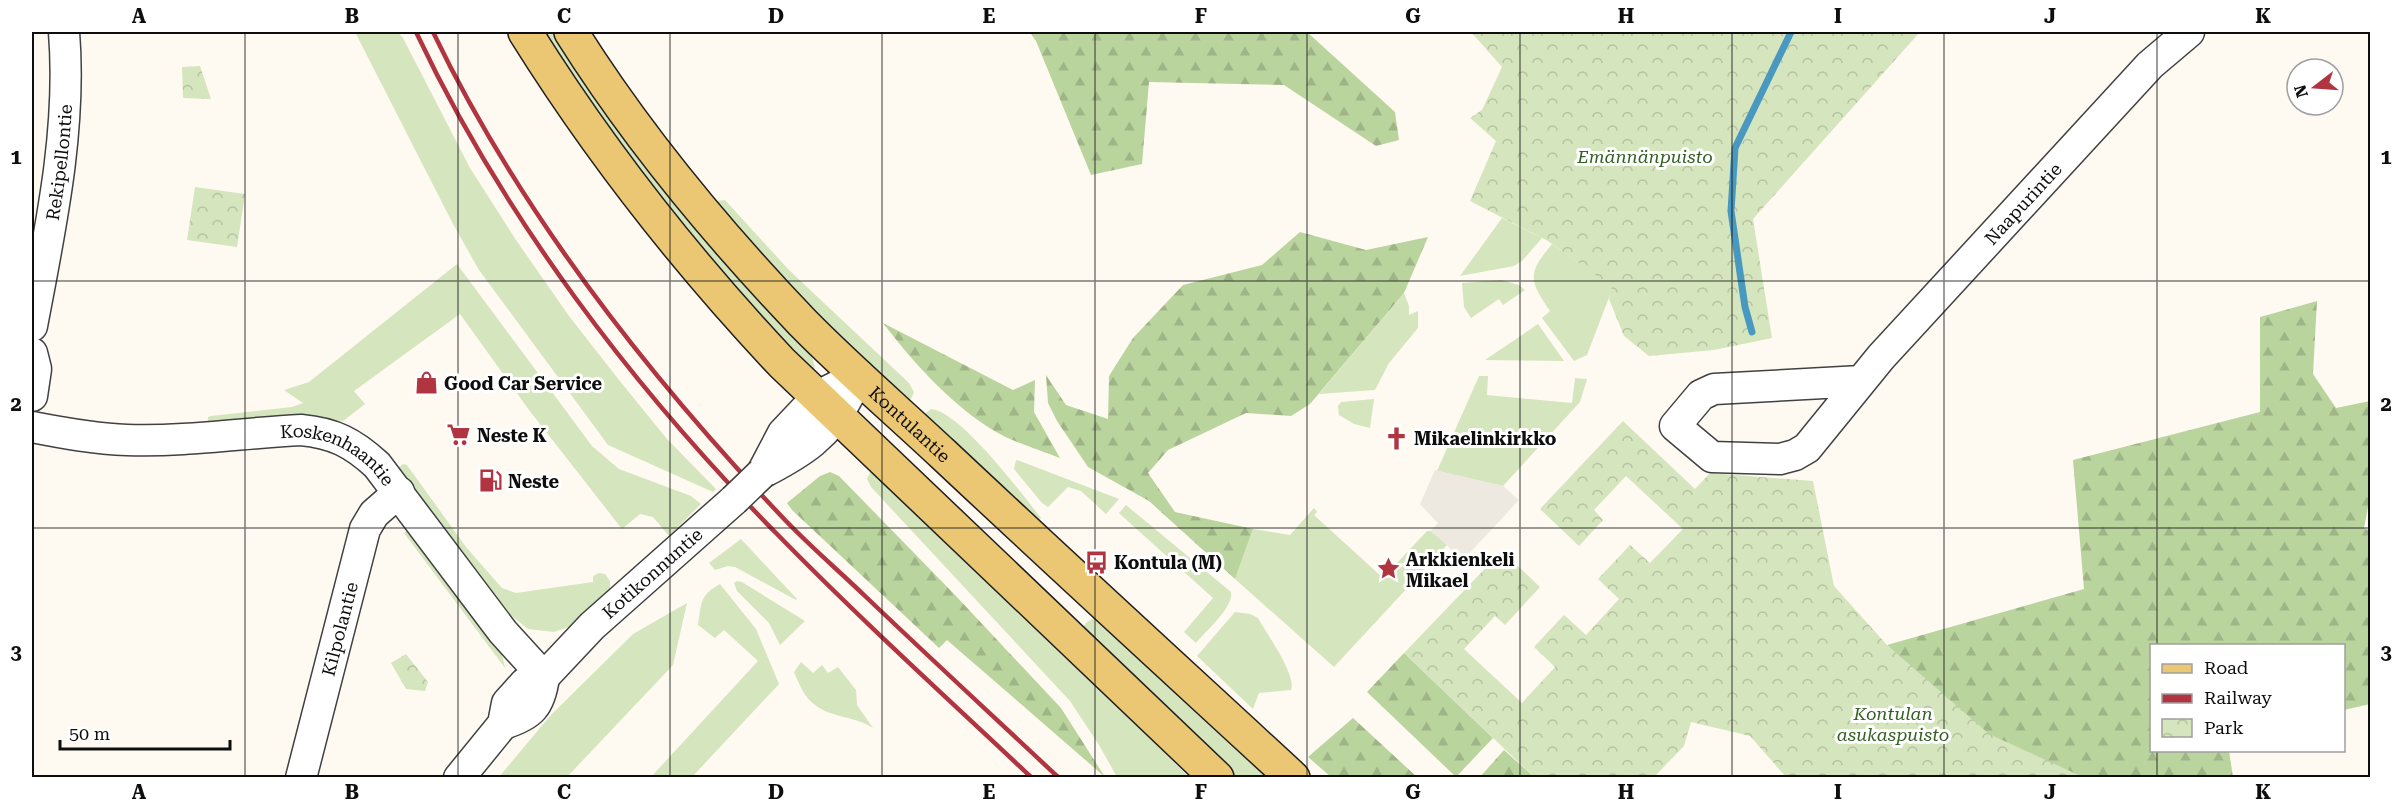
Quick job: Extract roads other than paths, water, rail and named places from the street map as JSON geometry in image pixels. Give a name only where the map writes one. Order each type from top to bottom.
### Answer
[{"type":"main road","points":[[525,32],[562,91],[649,211],[736,314],[828,406],[1217,777]]},
{"type":"main road","name":"Kontulantie","points":[[571,32],[626,113],[675,179],[726,239],[804,323],[1014,521],[1293,777]]},
{"type":"street","name":"Rekipellontie","points":[[32,326],[51,225],[61,147],[65,67],[64,32]]},
{"type":"street","name":"Naapurintie","points":[[1861,381],[1714,389],[1701,395],[1675,426],[1712,457],[1780,459],[1795,455],[1807,448],[1861,381],[2150,65],[2189,32]]},
{"type":"street","points":[[32,353],[36,369],[32,396]]},
{"type":"street","name":"Kotikonnuntie","points":[[459,777],[503,724],[507,703],[525,682],[544,677],[592,626],[701,531],[762,473],[783,433],[828,406],[860,375]]},
{"type":"street","name":"Koskenhaantie","points":[[32,427],[124,440],[153,441],[291,431],[321,432],[340,438],[360,449],[377,465],[502,632],[544,677]]},
{"type":"street","name":"Kilpolantie","points":[[301,777],[365,529],[374,514],[399,492]]},
{"type":"waterway","points":[[1752,332],[1745,307],[1731,211],[1735,148],[1791,32]]},
{"type":"railway","points":[[416,32],[489,168],[531,234],[576,298],[672,420],[808,565],[1032,778]]},
{"type":"railway","points":[[433,32],[467,99],[505,164],[547,228],[590,290],[685,409],[796,531],[1059,778]]},
{"type":"place","name":"Good Car Service","points":[[426,383]]},
{"type":"place","name":"Neste K","points":[[459,435]]},
{"type":"place","name":"Mikaelinkirkko","points":[[1396,438]]},
{"type":"place","name":"Neste","points":[[490,481]]},
{"type":"place","name":"Kontula (M)","points":[[1096,562]]},
{"type":"place","name":"Arkkienkeli Mikael","points":[[1388,569]]},
{"type":"park label","name":"Emännänpuisto","points":[[1645,156]]},
{"type":"park label","name":"Kontulan asukaspuisto","points":[[1893,723]]}]
